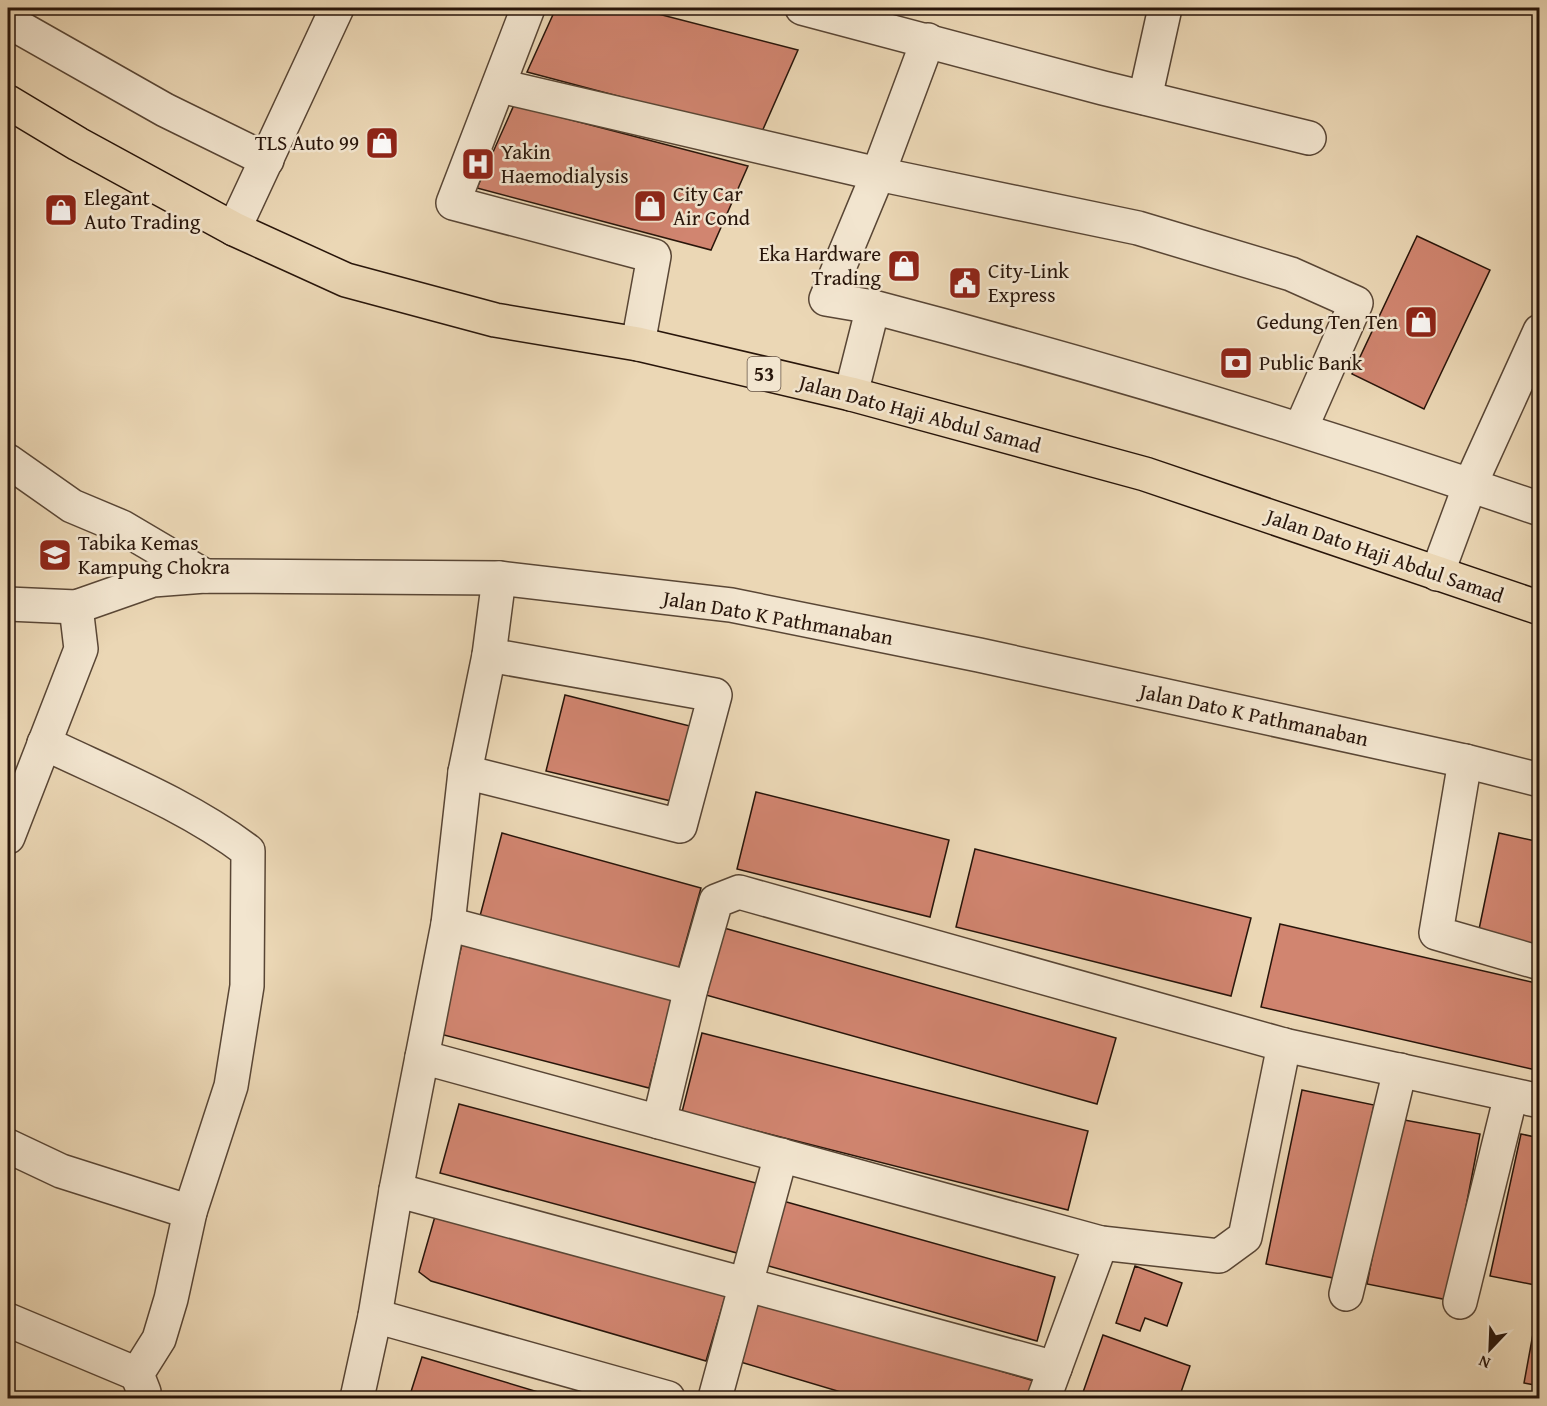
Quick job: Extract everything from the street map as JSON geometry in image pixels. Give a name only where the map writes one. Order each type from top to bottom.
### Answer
[{"type":"main road","name":"Jalan Dato Haji Abdul Samad","points":[[8,102],[78,144],[234,229],[346,279],[495,320],[638,344],[851,394],[1145,474],[1539,608]]},
{"type":"street","points":[[234,229],[338,8]]},
{"type":"street","points":[[528,8],[500,86],[453,203],[654,256],[638,344]]},
{"type":"street","points":[[802,8],[1145,98],[1308,138]]},
{"type":"street","points":[[1145,98],[1165,8]]},
{"type":"street","points":[[8,21],[165,110],[267,160]]},
{"type":"street","points":[[928,40],[878,174],[826,299],[873,307],[1044,352],[1301,428],[1539,509]]},
{"type":"street","points":[[500,86],[878,174],[1138,228],[1291,274],[1356,303],[1301,428]]},
{"type":"street","points":[[851,394],[873,307]]},
{"type":"street","points":[[1437,574],[1470,485],[1539,331]]},
{"type":"street","points":[[8,460],[72,506],[122,527],[205,576]]},
{"type":"street","name":"Jalan Dato K Pathmanaban","points":[[8,604],[76,607],[153,580],[205,576],[499,578],[731,605],[991,657],[1465,760],[1539,780]]},
{"type":"street","points":[[357,1398],[375,1316],[396,1190],[448,924],[465,772],[489,655],[499,578]]},
{"type":"street","points":[[8,837],[81,649],[76,607]]},
{"type":"street","points":[[465,772],[680,826],[715,695],[489,655]]},
{"type":"street","points":[[8,1320],[140,1386],[159,1339],[171,1299],[190,1212],[231,1086],[247,986],[248,851],[228,836],[167,801],[44,743]]},
{"type":"street","points":[[1465,760],[1436,933],[1539,963]]},
{"type":"street","points":[[659,1122],[691,988],[716,901],[739,892],[1284,1045],[1525,1098],[1460,1302]]},
{"type":"street","points":[[448,924],[691,988]]},
{"type":"street","points":[[422,1057],[1101,1243],[1219,1256],[1245,1237],[1284,1045]]},
{"type":"street","points":[[1346,1294],[1400,1070]]},
{"type":"street","points":[[8,1146],[61,1171],[190,1212]]},
{"type":"street","points":[[715,1398],[781,1155]]},
{"type":"street","points":[[396,1190],[1055,1368]]},
{"type":"street","points":[[1044,1398],[1101,1243]]},
{"type":"street","points":[[375,1316],[668,1398]]},
{"type":"building","points":[[556,8],[635,8],[798,50],[761,134],[527,72]]},
{"type":"building","points":[[514,105],[748,166],[711,250],[477,188]]},
{"type":"building","name":"Gedung Ten Ten","points":[[1417,236],[1490,270],[1424,409],[1352,374]]},
{"type":"building","points":[[565,695],[714,732],[696,807],[546,771]]},
{"type":"building","points":[[756,792],[949,840],[930,917],[737,869]]},
{"type":"building","points":[[502,833],[701,888],[678,970],[480,916]]},
{"type":"building","points":[[1499,833],[1540,842],[1540,953],[1477,939]]},
{"type":"building","points":[[975,849],[1251,918],[1231,996],[956,927]]},
{"type":"building","points":[[1280,924],[1540,984],[1540,1071],[1261,1007]]},
{"type":"building","points":[[724,928],[1116,1038],[1097,1104],[706,995]]},
{"type":"building","points":[[462,944],[672,998],[649,1088],[440,1034]]},
{"type":"building","points":[[702,1033],[1088,1131],[1068,1210],[682,1112]]},
{"type":"building","points":[[1302,1090],[1374,1105],[1338,1279],[1266,1264]]},
{"type":"building","points":[[459,1104],[756,1183],[737,1253],[440,1173]]},
{"type":"building","points":[[1399,1119],[1480,1134],[1448,1300],[1367,1284]]},
{"type":"building","points":[[1521,1134],[1540,1138],[1540,1286],[1490,1276]]},
{"type":"building","points":[[783,1201],[1055,1277],[1037,1341],[765,1265]]},
{"type":"building","points":[[436,1213],[726,1294],[706,1361],[431,1281],[419,1272]]},
{"type":"building","points":[[1135,1266],[1182,1283],[1167,1326],[1145,1318],[1140,1331],[1116,1323]]},
{"type":"building","points":[[756,1297],[1034,1381],[1029,1398],[861,1398],[737,1361]]},
{"type":"building","points":[[1535,1323],[1540,1324],[1540,1386],[1524,1383]]},
{"type":"building","points":[[1103,1335],[1190,1366],[1179,1398],[1081,1398]]},
{"type":"building","points":[[422,1357],[558,1398],[409,1398]]},
{"type":"place","name":"TLS Auto 99","points":[[382,143]]},
{"type":"place","name":"Yakin Haemodialysis","points":[[478,164]]},
{"type":"place","name":"City Car Air Cond","points":[[650,206]]},
{"type":"place","name":"Elegant Auto Trading","points":[[61,210]]},
{"type":"place","name":"Eka Hardware Trading","points":[[904,266]]},
{"type":"place","name":"City-Link Express","points":[[965,283]]},
{"type":"place","name":"Gedung Ten Ten","points":[[1421,322]]},
{"type":"place","name":"Public Bank","points":[[1236,363]]},
{"type":"place","name":"Tabika Kemas Kampung Chokra","points":[[55,555]]}]
